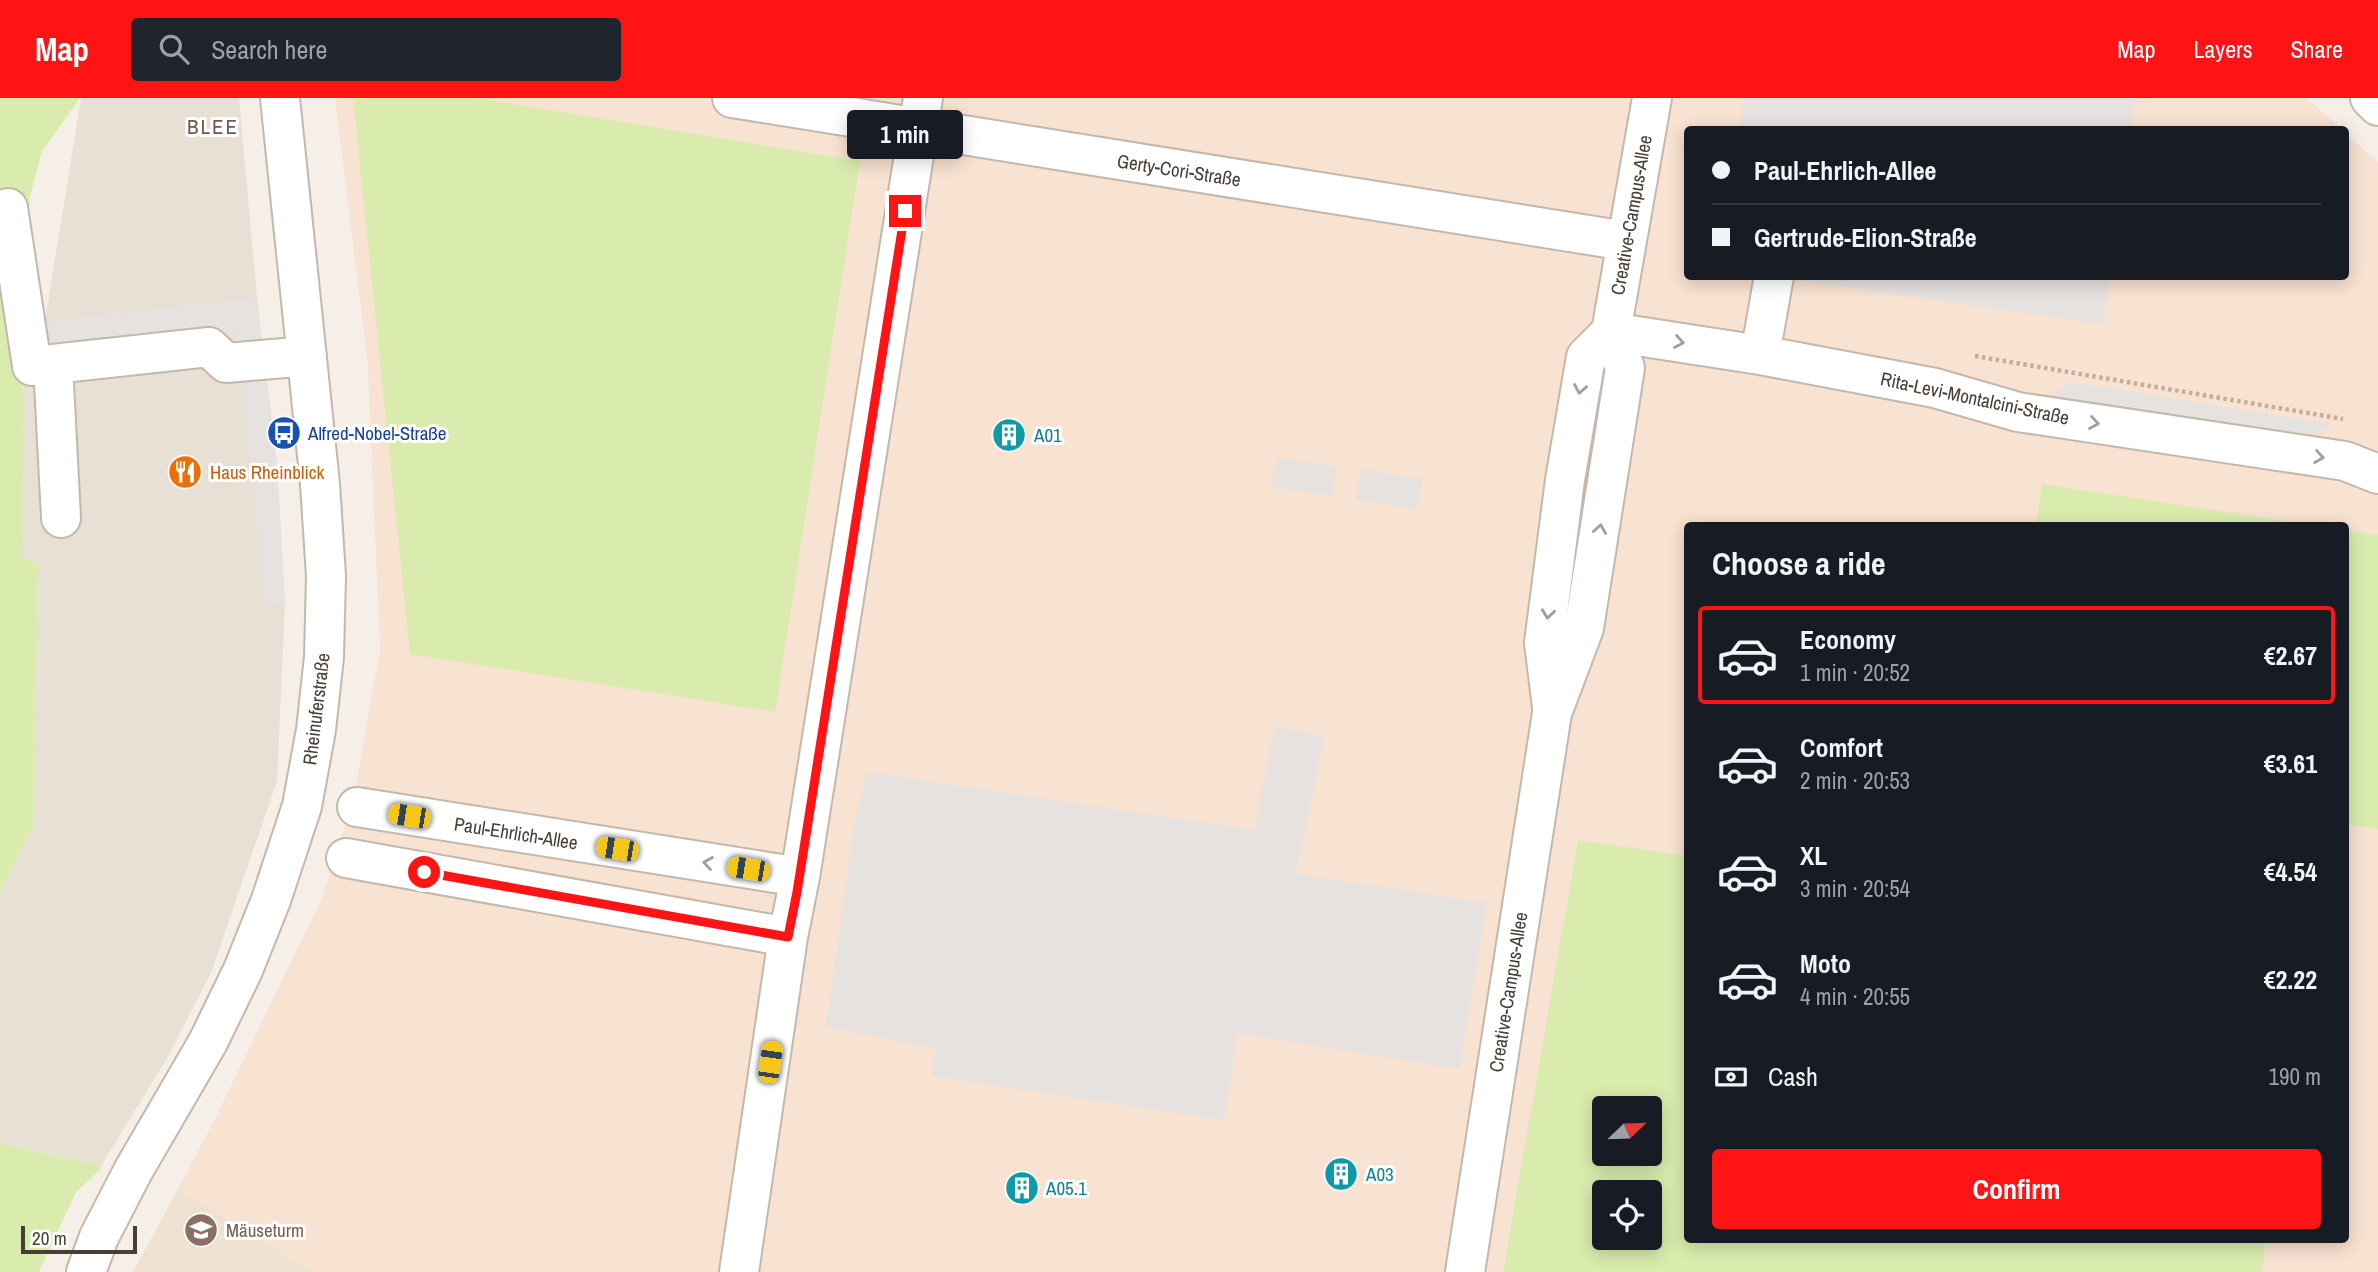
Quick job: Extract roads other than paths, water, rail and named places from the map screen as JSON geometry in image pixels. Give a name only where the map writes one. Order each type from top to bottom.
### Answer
[{"type":"street","name":"Rheinuferstraße","points":[[86,1272],[99,1237],[208,1042],[243,970],[271,900],[302,806],[316,730],[324,657],[326,576],[307,356],[280,98]]},
{"type":"street","name":"Gerty-Cori-Straße","points":[[732,98],[920,113],[1626,241]]},
{"type":"street","name":"Creative-Campus-Allee","points":[[1465,1272],[1552,713],[1584,628],[1625,368],[1611,332],[1652,98]]},
{"type":"street","points":[[2370,98],[2378,106]]},
{"type":"street","points":[[739,1272],[788,937],[800,877],[920,113]]},
{"type":"street","points":[[8,208],[32,366],[209,347],[226,363],[307,356]]},
{"type":"street","points":[[1760,355],[1773,280]]},
{"type":"street","name":"Rita-Levi-Montalcini-Straße","points":[[1611,332],[1760,355],[1935,388],[2018,412],[2345,461],[2378,474]]},
{"type":"street","points":[[53,364],[61,518]]},
{"type":"street","name":"Paul-Ehrlich-Allee","points":[[357,807],[800,877]]},
{"type":"street","points":[[346,858],[788,937]]},
{"type":"place","name":"Alfred-Nobel-Straße","points":[[284,433]]},
{"type":"place","name":"A01","points":[[1009,435]]},
{"type":"place","name":"Haus Rheinblick","points":[[185,472]]},
{"type":"place","name":"A03","points":[[1341,1174]]},
{"type":"place","name":"A05.1","points":[[1022,1188]]},
{"type":"place","name":"Mäuseturm","points":[[201,1230]]},
{"type":"district","name":"BLEE","points":[[213,127]]}]
